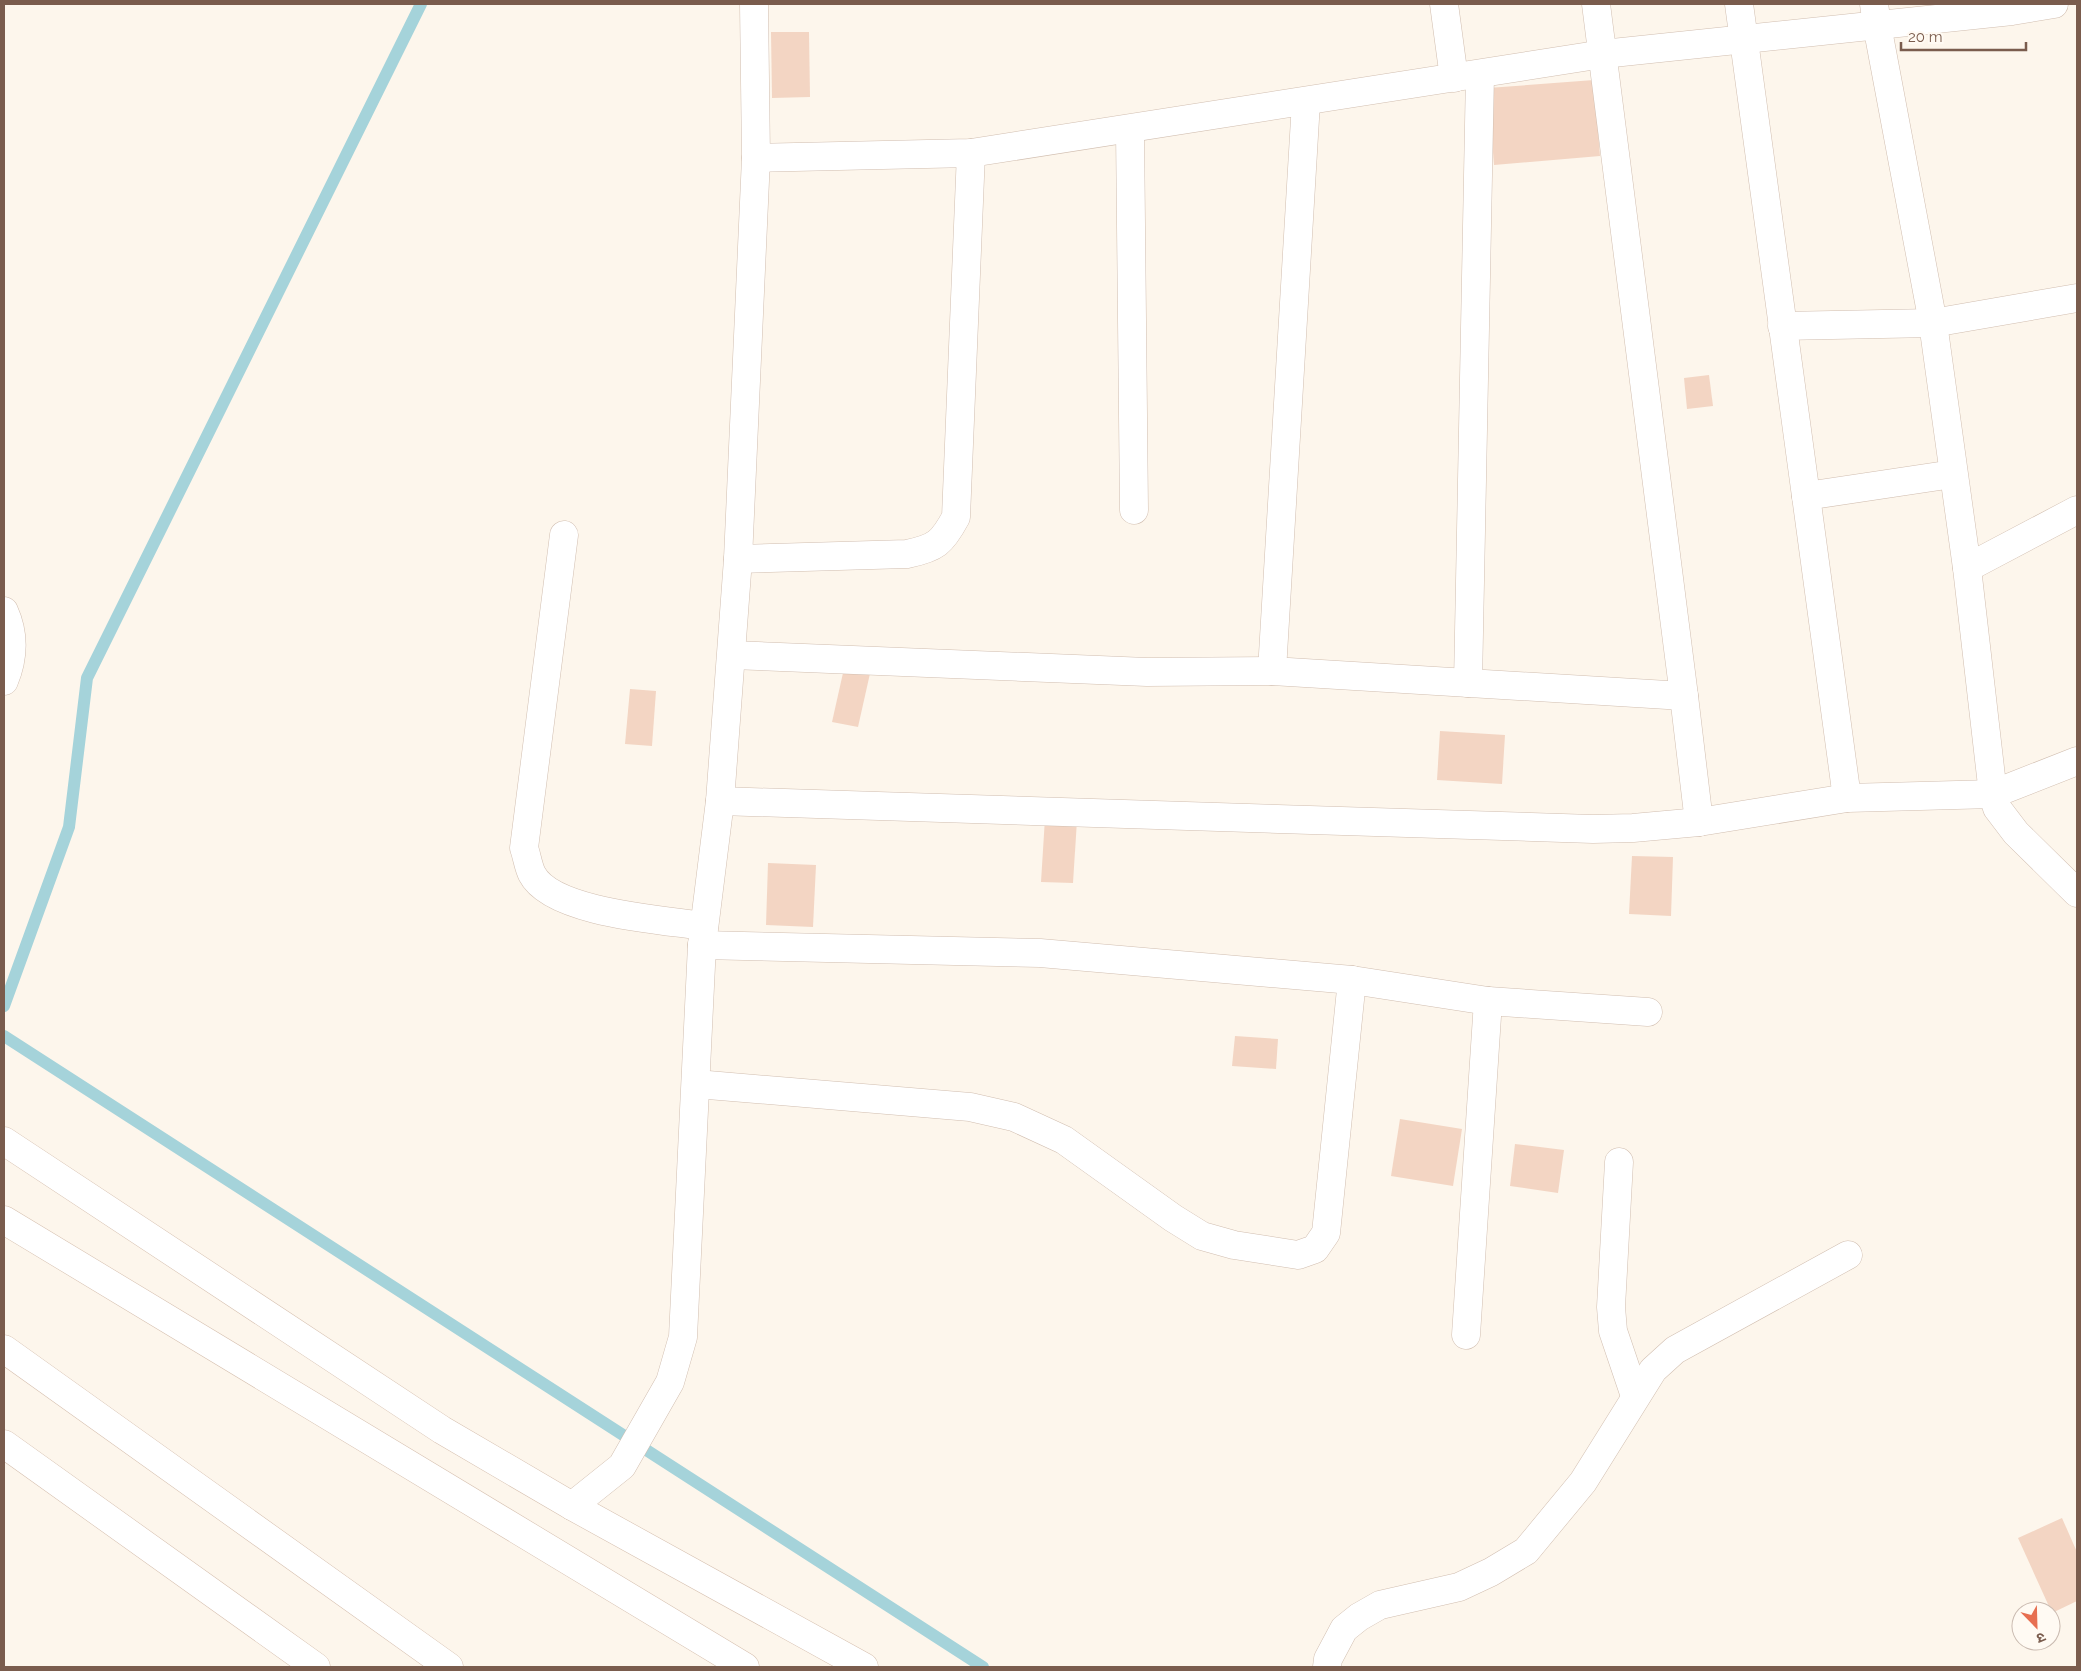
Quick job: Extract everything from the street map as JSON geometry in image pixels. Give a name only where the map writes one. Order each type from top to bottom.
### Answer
[{"type":"street","points":[[572,1506],[622,1466],[670,1382],[683,1338],[703,936],[720,802],[738,559],[756,158],[754,4]]},
{"type":"street","points":[[1444,4],[1467,76],[1468,683]]},
{"type":"street","points":[[1596,4],[1699,822]]},
{"type":"street","points":[[1739,4],[1847,798]]},
{"type":"street","points":[[756,158],[971,153],[1130,130],[1602,54],[1744,40],[1876,15],[2054,4]]},
{"type":"street","points":[[1876,15],[1933,323],[1967,568],[1993,794],[1997,808],[2016,832],[2077,894]]},
{"type":"street","points":[[1272,671],[1306,102]]},
{"type":"street","points":[[1130,130],[1134,510]]},
{"type":"street","points":[[738,559],[907,554],[921,551],[936,544],[946,536],[956,517],[971,153]]},
{"type":"street","points":[[1782,326],[1933,323],[2077,298]]},
{"type":"street","points":[[1806,496],[1953,474]]},
{"type":"street","points":[[1967,568],[2077,510]]},
{"type":"street","points":[[564,535],[524,848],[532,874],[553,894],[591,909],[703,936],[1040,953],[1352,980],[1488,1001],[1648,1012]]},
{"type":"street","points":[[4,611],[13,639],[11,662],[4,681]]},
{"type":"street","points":[[732,655],[1147,672],[1272,671],[1684,696]]},
{"type":"street","points":[[720,802],[1593,829],[1633,828],[1699,822],[1847,798],[1993,794],[2077,761]]},
{"type":"street","points":[[696,1084],[970,1107],[1014,1118],[1064,1140],[1173,1218],[1202,1236],[1234,1245],[1298,1255],[1315,1249],[1326,1233],[1352,980]]},
{"type":"street","points":[[1466,1335],[1488,1001]]},
{"type":"street","points":[[4,1141],[442,1430],[572,1506],[864,1667]]},
{"type":"street","points":[[1619,1162],[1611,1307],[1613,1331],[1636,1396]]},
{"type":"street","points":[[4,1220],[745,1667]]},
{"type":"street","points":[[1327,1667],[1328,1659],[1344,1629],[1359,1617],[1380,1605],[1459,1587],[1491,1572],[1526,1552],[1583,1482],[1653,1370],[1675,1350],[1848,1255]]},
{"type":"street","points":[[4,1349],[449,1667]]},
{"type":"street","points":[[4,1444],[316,1667]]},
{"type":"building","points":[[771,32],[809,32],[810,97],[772,98]]},
{"type":"building","points":[[1594,80],[1600,156],[1494,165],[1488,88]]},
{"type":"building","points":[[1709,375],[1713,406],[1687,409],[1684,378]]},
{"type":"building","points":[[845,664],[871,669],[858,727],[832,722]]},
{"type":"building","points":[[630,689],[656,691],[652,746],[625,744]]},
{"type":"building","points":[[1440,731],[1505,735],[1502,784],[1437,780]]},
{"type":"building","points":[[1045,818],[1077,820],[1073,883],[1041,882]]},
{"type":"building","points":[[1632,856],[1673,857],[1671,916],[1629,914]]},
{"type":"building","points":[[768,863],[816,865],[813,927],[766,925]]},
{"type":"building","points":[[1235,1036],[1278,1039],[1276,1069],[1232,1066]]},
{"type":"building","points":[[1400,1119],[1462,1129],[1453,1186],[1391,1176]]},
{"type":"building","points":[[1515,1144],[1564,1150],[1558,1193],[1510,1186]]},
{"type":"building","points":[[2062,1518],[2077,1552],[2077,1601],[2061,1609],[2061,1601],[2047,1601],[2018,1538]]},
{"type":"waterway","points":[[4,1006],[69,827],[87,678],[421,4]]},
{"type":"waterway","points":[[4,1036],[983,1667]]}]
